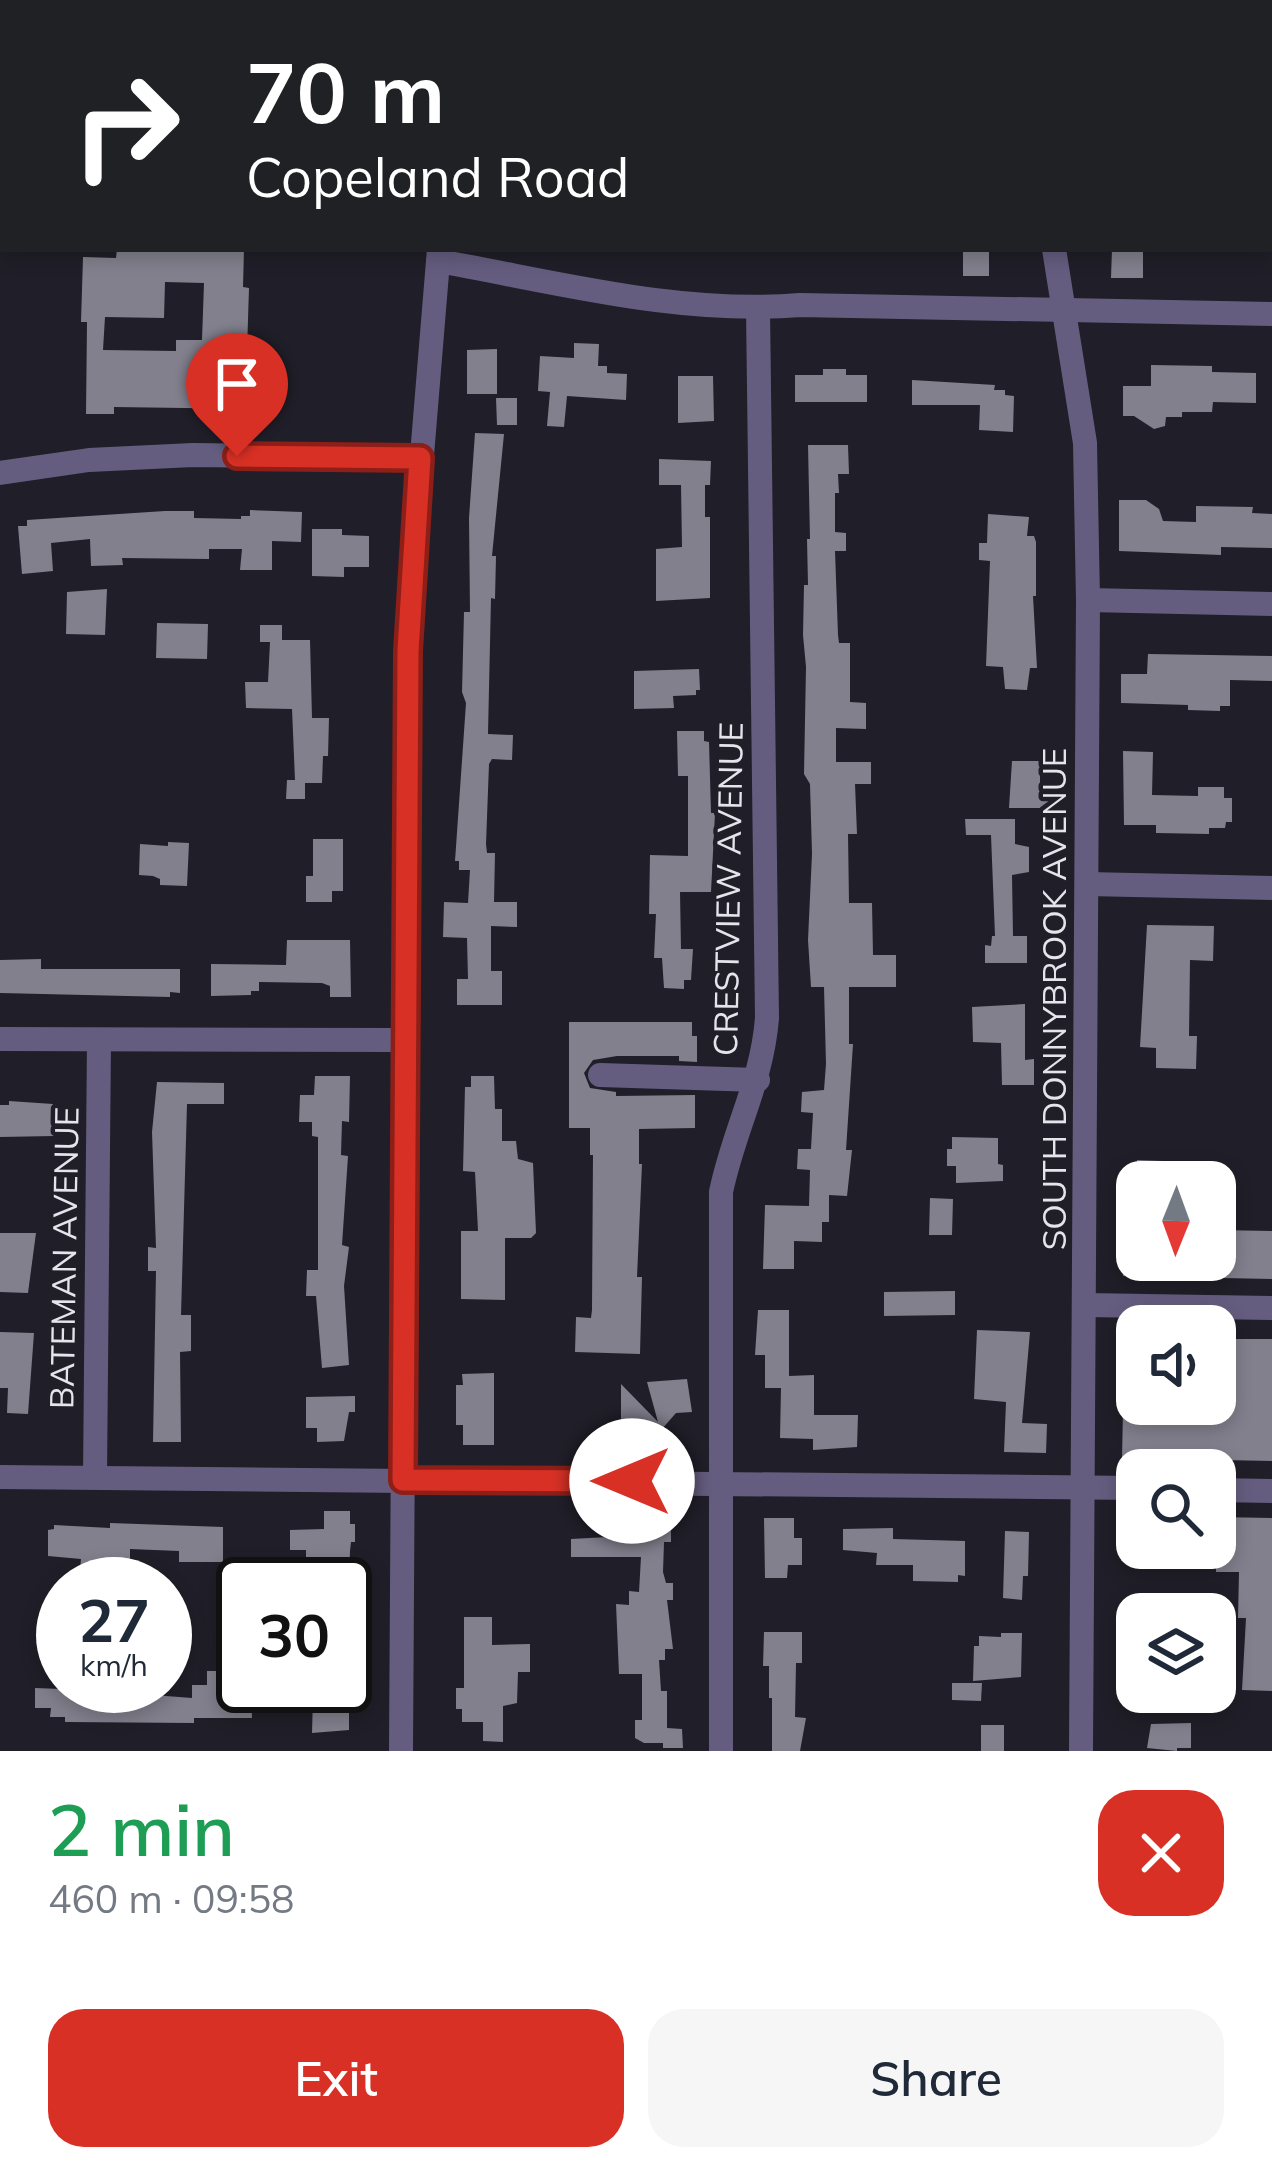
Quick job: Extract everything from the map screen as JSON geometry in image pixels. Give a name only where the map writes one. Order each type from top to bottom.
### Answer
[{"type":"street","name":"SOUTH DONNYBROOK AVENUE","points":[[1054,252],[1085,443],[1088,600],[1082,1751]]},
{"type":"street","points":[[401,1751],[408,625],[438,255],[669,303],[758,309],[800,305],[1272,314]]},
{"type":"street","name":"CRESTVIEW AVENUE","points":[[721,1751],[721,1192],[731,1142],[758,1080],[767,1018],[758,309]]},
{"type":"street","points":[[0,473],[89,460],[193,455],[420,458]]},
{"type":"street","points":[[1088,600],[1272,604]]},
{"type":"street","points":[[1088,884],[1272,888]]},
{"type":"street","points":[[0,1039],[404,1040]]},
{"type":"street","name":"BATEMAN AVENUE","points":[[95,1477],[99,1040]]},
{"type":"street","points":[[600,1075],[758,1080]]},
{"type":"street","points":[[1085,1305],[1272,1308]]},
{"type":"street","points":[[0,1477],[1116,1488]]},
{"type":"street","points":[[1236,1490],[1272,1491]]},
{"type":"building","points":[[117,252],[244,252],[243,287],[249,288],[247,351],[262,352],[261,409],[114,407],[114,414],[86,414],[83,257],[116,258]],"holes":[[[165,282],[204,283],[202,340],[176,340],[176,351],[103,350],[105,317],[164,318]]]},
{"type":"building","points":[[963,252],[989,252],[989,276],[963,276]]},
{"type":"building","points":[[1112,252],[1143,252],[1143,278],[1111,278]]},
{"type":"building","points":[[574,343],[599,344],[598,366],[607,366],[607,373],[627,374],[626,400],[567,396],[564,427],[547,426],[550,392],[538,391],[540,356],[574,358]]},
{"type":"building","points":[[497,349],[497,394],[467,394],[467,350]]},
{"type":"building","points":[[1151,365],[1212,366],[1212,372],[1256,373],[1256,403],[1213,402],[1212,412],[1182,412],[1182,417],[1166,417],[1165,426],[1154,429],[1134,416],[1123,416],[1123,386],[1151,386]]},
{"type":"building","points":[[823,369],[867,375],[867,402],[795,402],[795,375],[823,375]]},
{"type":"building","points":[[678,376],[713,376],[714,421],[678,423]]},
{"type":"building","points":[[912,380],[995,385],[994,390],[1005,390],[1005,395],[1014,396],[1013,432],[979,430],[980,405],[912,405]]},
{"type":"building","points":[[496,398],[517,398],[517,425],[497,425]]},
{"type":"building","points":[[475,433],[504,434],[492,556],[496,556],[488,734],[513,735],[512,760],[492,759],[489,764],[486,844],[487,853],[495,853],[494,902],[517,902],[517,927],[491,926],[491,971],[502,971],[502,1005],[457,1005],[457,979],[468,979],[467,938],[443,937],[444,902],[468,903],[470,870],[459,870],[459,861],[455,861],[466,703],[462,692],[464,612],[470,612],[469,518]]},
{"type":"building","points":[[808,445],[848,445],[849,474],[838,474],[839,493],[835,493],[835,532],[846,533],[846,551],[835,551],[838,635],[839,643],[850,643],[850,702],[866,703],[866,729],[836,728],[836,762],[871,762],[871,784],[855,784],[857,834],[848,834],[849,903],[872,903],[873,955],[896,955],[896,987],[849,987],[849,1044],[853,1044],[846,1150],[852,1150],[847,1196],[829,1195],[829,1222],[822,1222],[822,1242],[794,1241],[794,1269],[763,1269],[765,1205],[809,1206],[810,1170],[797,1169],[798,1149],[811,1149],[813,1113],[801,1112],[802,1092],[824,1090],[826,1064],[824,987],[811,987],[808,940],[812,854],[810,784],[804,774],[803,635],[810,539]]},
{"type":"building","points":[[659,459],[711,461],[710,485],[705,485],[710,598],[656,601],[656,549],[682,547],[681,485],[659,485]]},
{"type":"building","points":[[1119,500],[1146,500],[1159,509],[1163,521],[1196,522],[1196,506],[1253,507],[1252,513],[1272,514],[1272,548],[1221,547],[1221,555],[1119,551]]},
{"type":"building","points":[[250,510],[302,512],[301,542],[272,541],[272,570],[240,570],[242,549],[209,549],[209,559],[122,558],[123,565],[91,566],[90,539],[51,543],[53,571],[22,574],[18,526],[27,526],[27,520],[165,511],[194,511],[194,518],[241,519],[250,516]]},
{"type":"building","points":[[988,514],[1029,517],[1027,536],[1034,536],[1036,542],[1037,668],[1030,668],[1027,690],[1005,689],[1003,667],[986,666],[990,561],[979,560],[979,543],[987,543]]},
{"type":"building","points":[[312,529],[342,529],[342,535],[369,536],[369,567],[344,567],[344,577],[312,576]]},
{"type":"building","points":[[107,589],[105,635],[66,634],[67,592]]},
{"type":"building","points":[[157,623],[208,624],[207,659],[156,658]]},
{"type":"building","points":[[260,625],[282,625],[282,640],[310,640],[312,718],[329,718],[328,756],[323,756],[322,783],[305,783],[305,799],[286,799],[287,780],[295,780],[292,709],[246,708],[245,682],[268,682],[270,642],[260,642]]},
{"type":"building","points":[[1148,654],[1272,656],[1272,681],[1230,680],[1230,706],[1220,706],[1220,711],[1121,703],[1121,674],[1147,674]]},
{"type":"building","points":[[699,669],[696,695],[673,696],[674,708],[634,709],[634,671]]},
{"type":"building","points":[[677,731],[704,731],[704,741],[709,742],[711,813],[715,813],[711,892],[680,892],[681,949],[693,949],[691,980],[684,980],[684,989],[664,988],[662,958],[654,958],[656,914],[649,914],[650,855],[688,856],[688,776],[678,776]]},
{"type":"building","points":[[1123,751],[1153,752],[1152,795],[1198,796],[1198,787],[1224,787],[1224,798],[1232,798],[1232,822],[1226,822],[1225,828],[1209,828],[1209,834],[1156,833],[1156,825],[1124,825]]},
{"type":"building","points":[[1012,761],[1040,761],[1040,790],[1049,790],[1049,808],[1009,808]]},
{"type":"building","points":[[965,819],[1015,819],[1015,844],[1029,847],[1029,872],[1012,875],[1013,936],[1027,936],[1027,963],[985,963],[985,945],[991,946],[995,936],[991,835],[966,835]]},
{"type":"building","points":[[313,839],[343,839],[343,891],[332,891],[332,902],[306,902],[306,876],[313,876]]},
{"type":"building","points":[[168,842],[189,843],[187,886],[160,885],[160,879],[139,875],[140,844],[168,846]]},
{"type":"building","points":[[1147,925],[1214,926],[1213,961],[1190,960],[1189,1036],[1197,1036],[1196,1069],[1156,1068],[1156,1048],[1140,1047]]},
{"type":"building","points":[[287,940],[350,940],[351,997],[330,997],[330,986],[322,983],[259,982],[259,991],[251,995],[211,996],[211,964],[286,965]]},
{"type":"building","points":[[41,959],[41,969],[180,969],[180,993],[170,992],[170,997],[0,993],[0,960]]},
{"type":"building","points":[[1025,1004],[1025,1060],[1034,1059],[1034,1085],[1002,1085],[1001,1043],[973,1042],[972,1007]]},
{"type":"building","points":[[569,1022],[692,1022],[692,1036],[697,1036],[697,1062],[679,1061],[679,1056],[617,1056],[593,1060],[584,1073],[590,1088],[616,1092],[616,1096],[695,1095],[695,1128],[639,1129],[640,1354],[575,1352],[576,1317],[591,1318],[592,1310],[593,1155],[590,1128],[569,1128]]},
{"type":"building","points":[[315,1076],[350,1076],[349,1122],[342,1121],[341,1155],[348,1156],[342,1245],[349,1247],[344,1286],[349,1365],[322,1368],[316,1296],[306,1296],[307,1270],[318,1270],[318,1137],[312,1136],[312,1122],[299,1122],[300,1095],[314,1095]]},
{"type":"building","points":[[471,1076],[494,1076],[495,1109],[502,1109],[502,1141],[516,1141],[518,1159],[533,1163],[536,1233],[531,1238],[505,1238],[505,1300],[461,1299],[461,1231],[478,1231],[475,1172],[463,1171],[465,1087],[471,1087]]},
{"type":"building","points":[[157,1082],[224,1083],[224,1104],[187,1104],[181,1315],[191,1315],[191,1351],[180,1352],[181,1442],[153,1442],[156,1271],[148,1271],[148,1247],[156,1248],[152,1132]]},
{"type":"building","points":[[9,1101],[53,1104],[54,1136],[0,1137],[0,1105],[9,1105]]},
{"type":"building","points":[[952,1137],[998,1138],[1003,1181],[956,1183],[956,1166],[947,1166]]},
{"type":"building","points":[[930,1198],[953,1199],[952,1235],[929,1235]]},
{"type":"building","points":[[1236,1230],[1272,1231],[1272,1279],[1236,1278]]},
{"type":"building","points":[[0,1233],[36,1233],[28,1293],[0,1292]]},
{"type":"building","points":[[955,1291],[955,1315],[884,1316],[884,1292]]},
{"type":"building","points":[[758,1310],[789,1310],[789,1376],[814,1375],[814,1415],[858,1415],[857,1447],[813,1450],[813,1439],[780,1438],[781,1388],[765,1388],[765,1355],[755,1355]]},
{"type":"building","points":[[977,1330],[1030,1332],[1022,1423],[1047,1424],[1046,1453],[1004,1452],[1006,1402],[974,1399]]},
{"type":"building","points":[[0,1332],[34,1333],[28,1414],[7,1413],[8,1388],[0,1388]]},
{"type":"building","points":[[1236,1339],[1272,1339],[1272,1461],[1236,1460],[1236,1449],[1122,1449],[1123,1425],[1236,1425]]},
{"type":"building","points":[[494,1373],[494,1445],[463,1445],[463,1425],[456,1425],[456,1385],[463,1385],[462,1374]]},
{"type":"building","points":[[687,1379],[692,1412],[676,1413],[654,1438],[627,1437],[627,1430],[621,1430],[621,1384],[658,1422],[647,1382]]},
{"type":"building","points":[[355,1396],[355,1412],[349,1412],[344,1441],[317,1442],[317,1428],[306,1428],[306,1397]]},
{"type":"building","points":[[324,1511],[350,1511],[355,1542],[351,1542],[350,1557],[306,1557],[306,1550],[290,1550],[290,1530],[324,1529]]},
{"type":"building","points":[[608,1515],[671,1517],[663,1572],[666,1583],[673,1583],[673,1600],[667,1600],[673,1649],[665,1649],[665,1660],[659,1660],[661,1691],[667,1691],[667,1728],[682,1729],[683,1748],[663,1748],[663,1743],[635,1738],[635,1720],[642,1720],[642,1674],[619,1674],[616,1604],[629,1605],[629,1591],[639,1592],[641,1557],[571,1557],[571,1539],[608,1537]]},
{"type":"building","points":[[1236,1517],[1272,1518],[1272,1691],[1242,1690],[1246,1618],[1238,1618],[1239,1572],[1216,1572],[1236,1569]]},
{"type":"building","points":[[764,1518],[794,1518],[794,1538],[802,1538],[802,1565],[788,1565],[787,1578],[765,1578]]},
{"type":"building","points":[[110,1523],[223,1527],[223,1557],[216,1557],[216,1562],[192,1562],[192,1557],[179,1557],[179,1551],[130,1549],[130,1557],[48,1556],[48,1530],[54,1525],[110,1528]]},
{"type":"building","points":[[893,1528],[893,1539],[965,1541],[965,1576],[958,1575],[958,1582],[913,1581],[913,1565],[876,1565],[877,1553],[843,1550],[843,1529]]},
{"type":"building","points":[[1005,1531],[1029,1532],[1022,1600],[1003,1598]]},
{"type":"building","points":[[464,1617],[492,1617],[492,1645],[530,1644],[530,1672],[518,1672],[517,1703],[503,1706],[503,1742],[483,1741],[483,1722],[462,1722],[462,1709],[456,1709],[456,1688],[464,1688]]},
{"type":"building","points":[[764,1632],[802,1632],[795,1717],[806,1718],[800,1751],[772,1751]]},
{"type":"building","points":[[1001,1633],[1022,1633],[1021,1677],[973,1681],[974,1646],[979,1646],[979,1636],[1001,1637]]},
{"type":"building","points":[[207,1671],[216,1671],[216,1713],[252,1713],[252,1718],[194,1718],[194,1723],[65,1722],[65,1717],[50,1717],[50,1713],[192,1713],[192,1685],[207,1685]]},
{"type":"building","points":[[952,1683],[982,1683],[981,1701],[952,1700]]},
{"type":"building","points":[[313,1713],[349,1713],[349,1730],[312,1733]]},
{"type":"building","points":[[1191,1723],[1191,1748],[1147,1748],[1151,1724]]},
{"type":"building","points":[[981,1725],[1004,1725],[1004,1751],[981,1751]]},
{"type":"route","points":[[237,456],[420,458],[408,651],[403,1480],[632,1481]]}]
